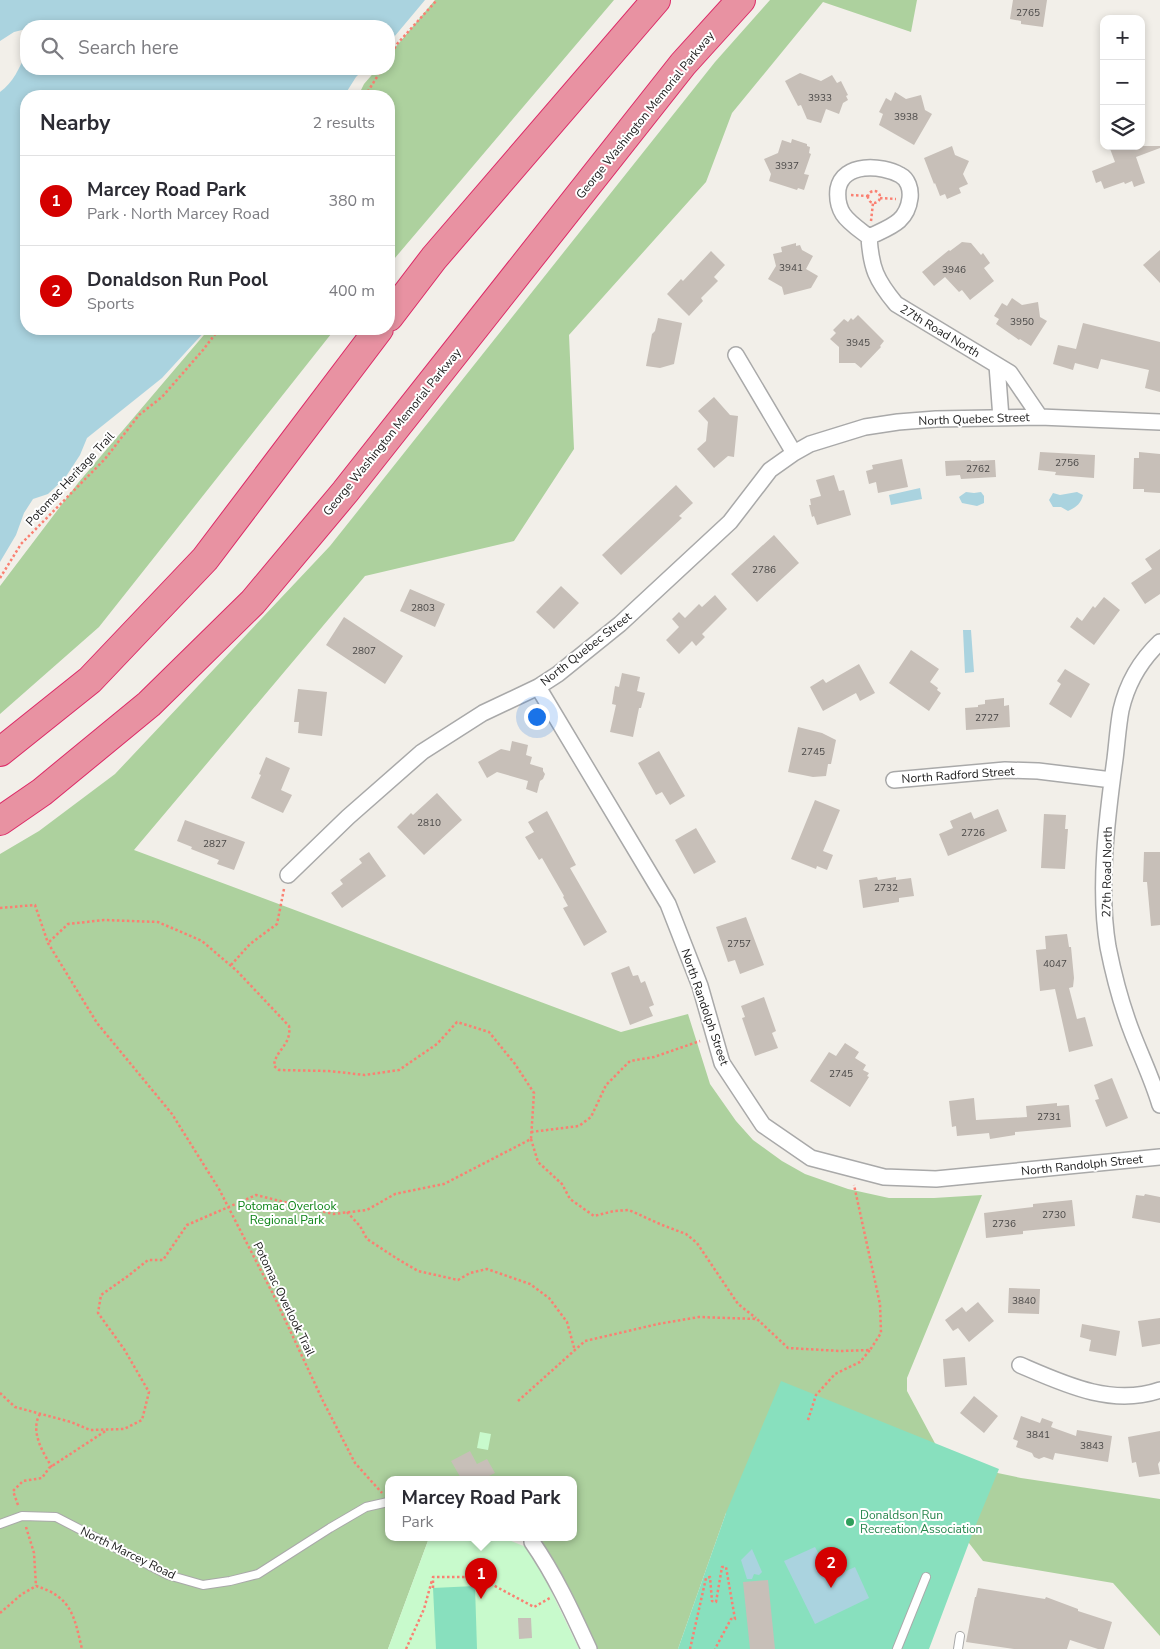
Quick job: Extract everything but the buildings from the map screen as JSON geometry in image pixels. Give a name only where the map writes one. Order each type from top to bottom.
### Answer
[{"type":"highway","points":[[395,308],[434,258],[656,0]]},
{"type":"highway","name":"George Washington Memorial Parkway","points":[[0,821],[42,792],[149,704],[253,602],[351,484],[683,64],[741,0]]},
{"type":"highway","points":[[0,752],[90,680],[205,559],[375,335]]},
{"type":"street","points":[[855,169],[884,170],[901,175],[908,183],[910,194],[909,208],[904,218],[894,225],[868,237],[844,216],[839,207],[837,196],[839,183],[845,175],[855,169]]},
{"type":"street","name":"27th Road North","points":[[868,237],[870,261],[883,288],[896,304],[1010,374],[1040,417]]},
{"type":"street","points":[[736,355],[794,453]]},
{"type":"street","points":[[997,365],[1001,418]]},
{"type":"street","name":"North Quebec Street","points":[[288,875],[348,817],[422,752],[483,713],[538,687],[558,674],[620,624],[730,522],[770,470],[810,444],[865,427],[936,419],[1040,417],[1160,422]]},
{"type":"street","name":"27th Road North","points":[[1160,642],[1139,666],[1129,686],[1121,710],[1112,780],[1104,902],[1108,946],[1115,979],[1132,1034],[1152,1080],[1160,1105]]},
{"type":"street","name":"North Randolph Street","points":[[538,687],[668,904],[700,986],[722,1063],[763,1125],[810,1158],[884,1177],[936,1179],[1160,1157]]},
{"type":"street","name":"North Radford Street","points":[[894,780],[1005,770],[1038,771],[1112,780]]},
{"type":"street","points":[[1020,1366],[1096,1394],[1143,1395],[1160,1390]]},
{"type":"street","points":[[529,1541],[547,1563],[589,1649]]},
{"type":"lane","name":"North Marcey Road","points":[[0,1524],[22,1516],[56,1517],[168,1575],[202,1585],[258,1574],[366,1507],[385,1502]]},
{"type":"lane","points":[[897,1649],[926,1577]]},
{"type":"lane","points":[[958,1649],[960,1636]]},
{"type":"path","points":[[395,46],[436,0]]},
{"type":"path","points":[[369,90],[378,75]]},
{"type":"path","points":[[872,191],[876,191],[880,198],[878,201],[871,203],[868,201],[867,196],[872,191]]},
{"type":"path","name":"Potomac Heritage Trail","points":[[0,578],[21,544],[105,459],[139,415],[162,396],[203,350],[214,335]]},
{"type":"path","points":[[231,966],[250,944],[277,924],[288,875]]},
{"type":"path","name":"Potomac Overlook Trail","points":[[0,908],[35,905],[48,943],[97,1023],[172,1114],[219,1189],[273,1294],[323,1401],[355,1463],[385,1498]]},
{"type":"path","points":[[48,943],[68,924],[104,920],[158,922],[202,941],[231,966],[290,1026],[288,1041],[275,1060],[274,1066],[278,1070],[329,1071],[365,1075],[399,1070],[437,1044],[458,1022],[490,1032],[515,1064],[534,1093],[530,1139],[538,1162],[562,1184],[570,1199],[594,1216],[614,1211],[629,1210],[686,1234],[697,1243],[738,1304],[788,1348],[840,1351],[870,1350]]},
{"type":"path","points":[[531,1132],[579,1126],[591,1118],[606,1085],[630,1061],[654,1058],[714,1036]]},
{"type":"path","points":[[0,1393],[15,1406],[71,1422],[90,1430],[124,1429],[142,1420],[148,1392],[124,1349],[98,1313],[101,1295],[148,1260],[163,1260],[187,1225],[256,1195],[332,1214],[367,1210],[395,1194],[444,1184],[530,1139]]},
{"type":"path","points":[[808,1420],[816,1395],[834,1374],[860,1362],[881,1333],[880,1304],[851,1168]]},
{"type":"path","points":[[347,1212],[360,1226],[367,1239],[418,1270],[458,1280],[470,1273],[487,1270],[530,1284],[549,1298],[567,1322],[575,1351]]},
{"type":"path","points":[[518,1401],[585,1341],[658,1324],[699,1317],[757,1319]]},
{"type":"path","points":[[40,1414],[37,1438],[52,1467]]},
{"type":"path","points":[[36,1586],[34,1553],[13,1491],[23,1481],[42,1478],[52,1467],[108,1430]]},
{"type":"path","points":[[690,1649],[706,1578],[710,1577],[712,1602],[716,1602],[722,1567],[726,1567],[735,1619],[731,1619],[716,1649]]},
{"type":"path","points":[[433,1577],[478,1576],[534,1607],[562,1591]]},
{"type":"path","points":[[433,1577],[433,1588]]},
{"type":"path","points":[[406,1649],[424,1609],[433,1577]]},
{"type":"path","points":[[0,1613],[22,1594],[36,1586],[48,1590],[63,1599],[75,1618],[82,1649]]},
{"type":"green space","points":[[435,0],[614,0],[395,258],[395,90],[361,90],[372,75],[395,75],[395,48]]},
{"type":"green space","name":"Potomac Overlook Regional Park","points":[[770,0],[917,0],[911,32],[823,2],[732,113],[706,182],[569,335],[574,449],[514,541],[365,576],[134,850],[621,1032],[688,1014],[710,1084],[736,1121],[753,1140],[782,1161],[805,1174],[848,1189],[889,1198],[982,1195],[907,1378],[907,1391],[945,1462],[1021,1478],[1160,1499],[1160,1636],[1113,1583],[983,1561],[951,1520],[726,1513],[678,1649],[592,1649],[541,1541],[577,1541],[577,1476],[385,1476],[385,1541],[428,1541],[388,1649],[0,1649],[0,854],[39,831],[115,774],[330,546],[715,62]]},
{"type":"green space","points":[[204,335],[330,335],[99,627],[0,714],[0,586],[78,483]]},
{"type":"green space","name":"Donaldson Run Recreation Association","points":[[781,1381],[999,1469],[929,1649],[678,1649],[726,1513]]},
{"type":"green space","points":[[480,1432],[491,1434],[488,1450],[477,1448]]},
{"type":"green space","points":[[428,1541],[511,1541],[531,1549],[579,1649],[388,1649]]},
{"type":"green space","points":[[475,1586],[477,1649],[436,1649],[433,1588]]},
{"type":"water","points":[[0,0],[425,0],[395,36],[395,20],[20,20],[20,30],[0,41]]},
{"type":"water","points":[[20,67],[20,75],[358,75],[348,90],[20,90],[20,335],[201,335],[162,378],[87,438],[80,455],[65,478],[48,494],[33,499],[24,513],[16,535],[0,562],[0,92]]},
{"type":"water","points":[[920,488],[922,499],[891,505],[889,495]]},
{"type":"water","points":[[966,492],[981,492],[984,496],[984,503],[977,506],[962,503],[959,497]]},
{"type":"water","points":[[1077,492],[1083,495],[1081,501],[1068,511],[1061,507],[1053,507],[1049,500],[1053,493],[1060,495]]},
{"type":"water","points":[[963,630],[971,630],[974,672],[965,673]]},
{"type":"water","points":[[815,1547],[831,1578],[855,1567],[869,1598],[815,1624],[784,1561]]},
{"type":"water","points":[[752,1549],[762,1572],[759,1575],[754,1574],[752,1579],[747,1579],[741,1560]]},
{"type":"place","name":"Donaldson Run Recreation Association","points":[[850,1522]]},
{"type":"place","name":"Donaldson Run Pool","points":[[831,1588]]},
{"type":"place","name":"Marcey Road Park","points":[[481,1599]]}]
